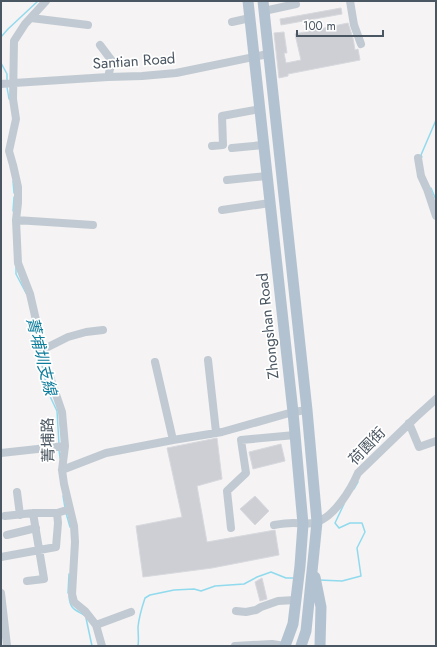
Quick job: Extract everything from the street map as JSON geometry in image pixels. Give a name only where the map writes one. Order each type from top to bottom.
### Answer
[{"type":"main road","name":"Zhongshan Road","points":[[248,1],[295,435],[303,524],[296,600],[292,624],[285,646]]},
{"type":"main road","name":"Zhongshan Road","points":[[263,6],[307,410],[317,522],[306,631],[301,646]]},
{"type":"main road","points":[[312,563],[321,607],[320,646]]},
{"type":"street","name":"菁埔路","points":[[46,1],[25,24],[14,41],[13,99],[16,119],[9,151],[18,187],[16,220],[18,263],[30,294],[42,350],[62,412],[65,446],[62,470],[74,526],[75,542],[72,594],[74,602],[85,611],[96,625],[102,646]]},
{"type":"street","points":[[350,1],[354,25],[360,44]]},
{"type":"street","points":[[263,6],[296,4]]},
{"type":"street","points":[[31,18],[88,25]]},
{"type":"street","points":[[232,22],[250,18]]},
{"type":"street","points":[[100,45],[112,61],[108,77]]},
{"type":"street","name":"Santian Road","points":[[1,84],[176,73],[268,54]]},
{"type":"street","points":[[212,146],[223,145],[222,116],[260,109]]},
{"type":"street","points":[[232,148],[264,144]]},
{"type":"street","points":[[418,158],[421,176],[436,216]]},
{"type":"street","points":[[227,180],[267,176]]},
{"type":"street","points":[[222,210],[270,203]]},
{"type":"street","points":[[16,220],[93,225]]},
{"type":"street","points":[[42,350],[68,337],[86,332],[103,330]]},
{"type":"street","points":[[208,360],[216,432]]},
{"type":"street","points":[[156,362],[173,440]]},
{"type":"street","name":"荷園街","points":[[274,525],[317,522],[328,517],[340,503],[358,472],[436,399]]},
{"type":"street","points":[[62,470],[106,453],[229,430],[292,412],[307,410]]},
{"type":"street","points":[[409,423],[419,447],[436,441]]},
{"type":"street","points":[[231,528],[227,491],[246,473],[241,440],[295,435]]},
{"type":"street","points":[[1,453],[65,446]]},
{"type":"street","points":[[17,492],[20,515]]},
{"type":"street","points":[[5,516],[33,513],[57,513],[70,509]]},
{"type":"street","points":[[28,581],[44,579],[33,513]]},
{"type":"street","points":[[1,557],[56,547],[58,523],[57,513]]},
{"type":"street","points":[[7,535],[36,528]]},
{"type":"street","points":[[1,593],[3,636],[7,646]]},
{"type":"street","points":[[236,611],[246,612],[256,610],[278,601],[296,600]]},
{"type":"street","points":[[96,625],[131,612]]},
{"type":"street","points":[[235,646],[272,644],[285,646]]},
{"type":"building","points":[[341,8],[342,14],[281,25],[280,19]]},
{"type":"building","points":[[348,23],[355,50],[358,49],[360,60],[288,74],[288,76],[279,78],[274,33],[284,32],[287,53],[284,53],[286,63],[301,60],[295,34]]},
{"type":"building","points":[[217,438],[222,479],[197,486],[207,542],[275,530],[279,555],[212,568],[143,577],[136,526],[182,517],[167,448]]},
{"type":"building","points":[[281,444],[285,461],[253,469],[249,452]]},
{"type":"building","points":[[255,496],[269,511],[255,525],[240,509]]},
{"type":"building","points":[[262,578],[267,599],[260,601],[255,582]]},
{"type":"waterway","name":"菁埔圳支線","points":[[1,37],[38,1]]},
{"type":"waterway","name":"菁埔圳支線","points":[[1,63],[7,74],[7,82]]},
{"type":"waterway","name":"菁埔圳支線","points":[[7,87],[9,99]]},
{"type":"waterway","points":[[422,157],[421,155],[436,120]]},
{"type":"waterway","name":"菁埔圳支線","points":[[13,181],[14,193]]},
{"type":"waterway","points":[[431,188],[436,200]]},
{"type":"waterway","name":"菁埔圳支線","points":[[13,211],[14,197]]},
{"type":"waterway","name":"菁埔圳支線","points":[[16,267],[16,274],[26,293]]},
{"type":"waterway","name":"菁埔圳支線","points":[[33,325],[48,392],[57,411],[59,444]]},
{"type":"waterway","name":"菁埔圳支線","points":[[59,450],[60,458]]},
{"type":"waterway","points":[[354,489],[358,482]]},
{"type":"waterway","name":"菁埔圳支線","points":[[63,496],[65,508]]},
{"type":"waterway","points":[[319,580],[342,581],[361,576],[357,548],[365,532],[362,523],[350,523],[339,528],[335,523],[344,504]]},
{"type":"waterway","name":"菁埔圳支線","points":[[66,513],[70,527]]},
{"type":"waterway","points":[[138,646],[138,627],[140,616],[145,598],[150,595],[174,590],[194,589],[201,591],[215,586],[244,584],[271,572],[286,578],[293,578]]},
{"type":"waterway","name":"菁埔圳支線","points":[[68,593],[69,574]]},
{"type":"waterway","name":"菁埔圳支線","points":[[69,596],[75,610],[84,615]]},
{"type":"waterway","name":"菁埔圳支線","points":[[86,618],[92,646]]}]
